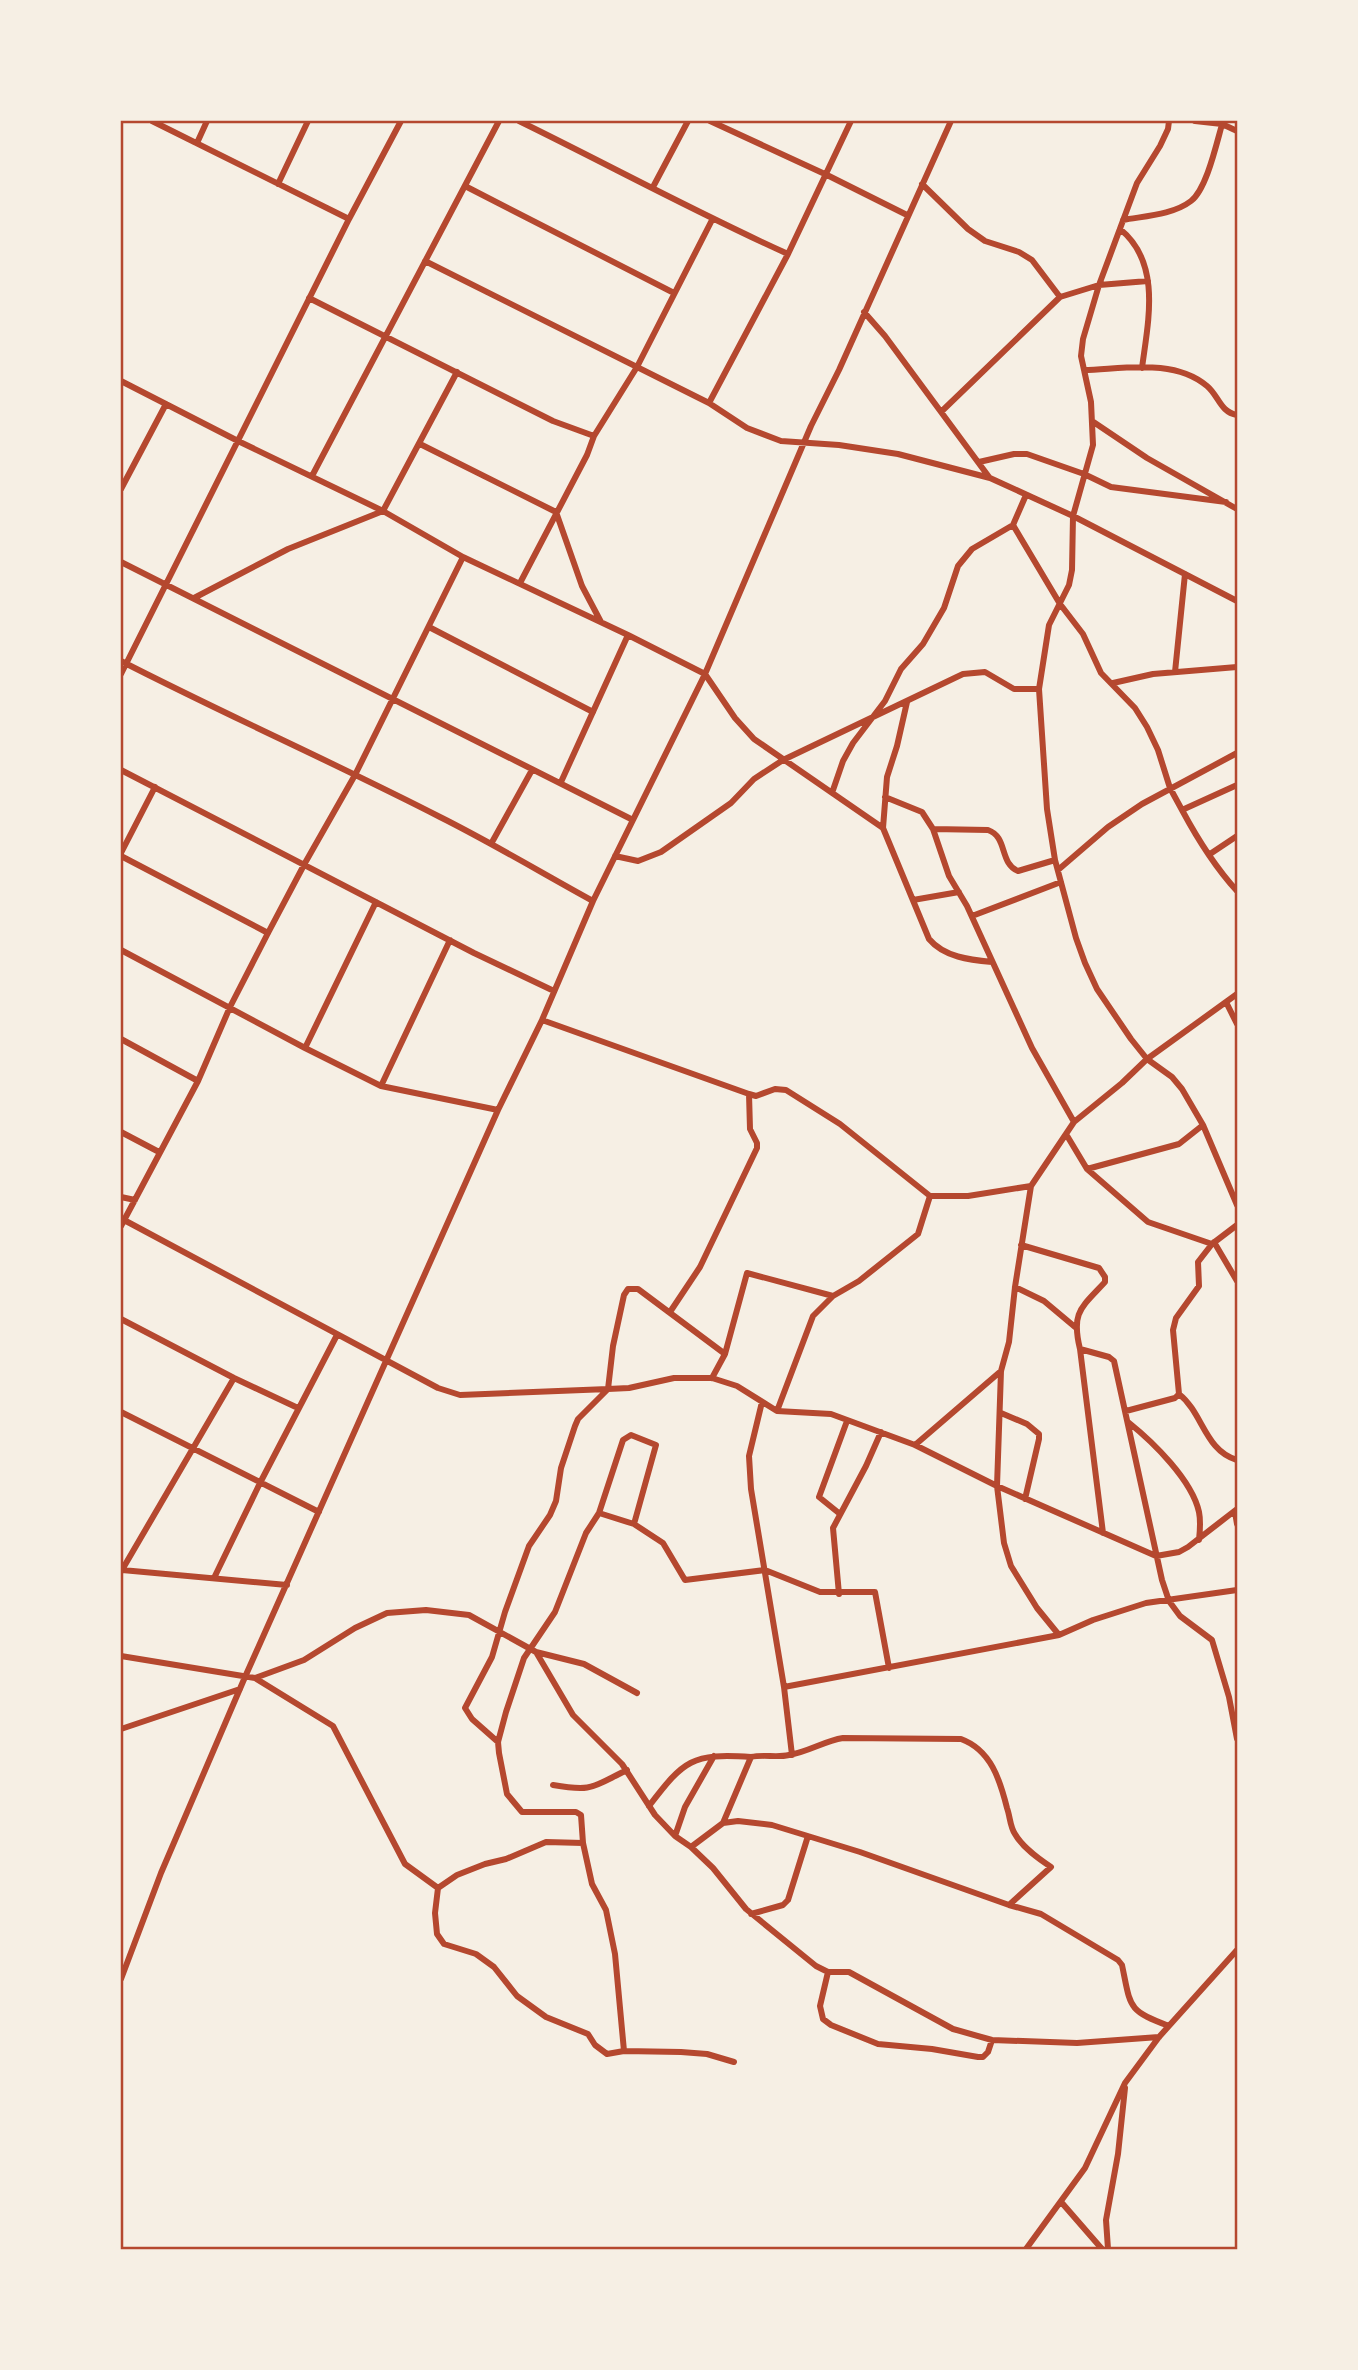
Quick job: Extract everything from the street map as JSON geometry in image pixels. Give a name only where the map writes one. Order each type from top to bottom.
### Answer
[{"type":"street","points":[[152,121],[349,219]]},
{"type":"street","points":[[197,143],[208,121]]},
{"type":"street","points":[[278,184],[307,121]]},
{"type":"street","points":[[121,674],[123,662],[401,121]]},
{"type":"street","points":[[312,476],[499,121]]},
{"type":"street","points":[[519,121],[653,187],[712,220],[788,254]]},
{"type":"street","points":[[653,187],[688,121]]},
{"type":"street","points":[[710,121],[907,215]]},
{"type":"street","points":[[709,403],[788,254],[851,121]]},
{"type":"street","points":[[121,1979],[161,1873],[245,1677],[498,1110],[542,1020],[593,901],[705,674],[803,444],[951,121]]},
{"type":"street","points":[[1169,121],[1168,130],[1160,146],[1137,183],[1099,285],[1083,340],[1081,356],[1089,386],[1093,444],[1073,516],[1072,570],[1069,584],[1049,625],[1039,689],[1047,809],[1055,860],[1076,938],[1097,989],[1147,1059],[1172,1077],[1203,1125],[1237,1205]]},
{"type":"street","points":[[1195,121],[1223,122],[1237,131]]},
{"type":"street","points":[[1123,220],[1162,213],[1190,202],[1200,191],[1223,122]]},
{"type":"street","points":[[922,184],[968,229],[985,241],[1019,252],[1032,260],[1060,297]]},
{"type":"street","points":[[465,186],[674,293]]},
{"type":"street","points":[[520,583],[594,436],[637,367],[712,220]]},
{"type":"street","points":[[1120,229],[1131,238],[1137,249],[1148,281],[1150,304],[1142,368]]},
{"type":"street","points":[[425,261],[709,403],[747,428],[781,441],[898,454],[990,478],[1073,516],[1237,601]]},
{"type":"street","points":[[942,411],[1060,297],[1099,285],[1148,281]]},
{"type":"street","points":[[309,298],[553,421],[594,436]]},
{"type":"street","points":[[864,313],[942,411],[990,478]]},
{"type":"street","points":[[1084,370],[1177,370],[1206,385],[1227,412],[1237,415]]},
{"type":"street","points":[[194,598],[288,549],[383,511],[457,372]]},
{"type":"street","points":[[121,381],[383,511],[463,557],[705,674],[735,718],[754,739],[883,828]]},
{"type":"street","points":[[121,489],[124,471],[166,404]]},
{"type":"street","points":[[1092,421],[1147,458],[1237,509]]},
{"type":"street","points":[[420,444],[556,512],[582,586],[601,622]]},
{"type":"street","points":[[979,463],[1014,454],[1027,454],[1084,474],[1111,487],[1226,502]]},
{"type":"street","points":[[832,793],[843,761],[885,701],[901,669],[923,645],[938,618],[950,595],[958,566],[972,549],[1013,525],[1026,495]]},
{"type":"street","points":[[1013,525],[1060,604],[1083,634],[1101,673],[1135,708],[1147,727],[1158,750],[1170,788],[1193,831],[1237,891]]},
{"type":"street","points":[[463,557],[355,775],[304,863],[230,1007],[198,1082],[122,1223],[438,1388],[460,1395],[629,1388],[674,1378],[712,1378],[737,1386],[777,1411],[831,1414],[915,1445],[1025,1499],[1156,1556],[1179,1552],[1236,1511]]},
{"type":"street","points":[[121,562],[633,820]]},
{"type":"street","points":[[1175,672],[1185,574]]},
{"type":"street","points":[[429,627],[593,712]]},
{"type":"street","points":[[561,782],[628,635]]},
{"type":"street","points":[[123,662],[491,844],[593,901]]},
{"type":"street","points":[[1113,683],[1153,674],[1237,667]]},
{"type":"street","points":[[615,856],[638,861],[661,852],[731,803],[754,779],[783,760],[963,674],[985,672],[1014,689],[1039,689]]},
{"type":"street","points":[[907,702],[887,777],[883,828],[929,939],[934,945],[962,958],[992,962]]},
{"type":"street","points":[[1058,870],[1108,827],[1170,788],[1237,753]]},
{"type":"street","points":[[121,770],[554,991]]},
{"type":"street","points":[[491,844],[532,770]]},
{"type":"street","points":[[1182,810],[1237,785]]},
{"type":"street","points":[[155,787],[121,855],[268,933]]},
{"type":"street","points":[[885,797],[922,812],[933,829],[943,862],[972,916],[1032,1048],[1074,1122]]},
{"type":"street","points":[[933,829],[994,832],[999,836],[1009,865],[1018,871],[1055,860]]},
{"type":"street","points":[[1210,854],[1237,836]]},
{"type":"street","points":[[972,916],[1062,882]]},
{"type":"street","points":[[913,900],[959,892]]},
{"type":"street","points":[[305,1048],[376,902]]},
{"type":"street","points":[[381,1086],[450,940]]},
{"type":"street","points":[[121,950],[381,1086],[498,1110]]},
{"type":"street","points":[[1059,1635],[1037,1608],[1011,1566],[1004,1543],[997,1486],[1001,1371],[1009,1342],[1031,1186],[1074,1122],[1147,1059],[1237,994]]},
{"type":"street","points":[[1226,1002],[1237,1024]]},
{"type":"street","points":[[542,1020],[749,1094],[756,1096],[775,1089],[786,1090],[840,1124],[930,1196],[968,1196],[1031,1186]]},
{"type":"street","points":[[121,1039],[198,1082]]},
{"type":"street","points":[[670,1312],[700,1267],[757,1148],[750,1129],[749,1094]]},
{"type":"street","points":[[1087,1169],[1179,1144],[1203,1125]]},
{"type":"street","points":[[121,1132],[159,1152]]},
{"type":"street","points":[[1066,1134],[1087,1169],[1149,1222],[1213,1243],[1237,1281]]},
{"type":"street","points":[[777,1411],[813,1316],[833,1296],[859,1281],[918,1234],[930,1196]]},
{"type":"street","points":[[121,1197],[135,1200]]},
{"type":"street","points":[[1237,1224],[1213,1243],[1198,1262],[1199,1286],[1174,1323],[1179,1394],[1192,1406],[1218,1450],[1224,1456],[1237,1460]]},
{"type":"street","points":[[1021,1245],[1099,1268],[1103,1272],[1105,1282],[1080,1310],[1075,1327],[1103,1533]]},
{"type":"street","points":[[712,1378],[725,1353],[747,1273],[833,1296]]},
{"type":"street","points":[[1015,1287],[1044,1301],[1075,1327]]},
{"type":"street","points":[[498,1742],[472,1719],[466,1708],[492,1657],[529,1546],[556,1501],[561,1468],[578,1419],[608,1389],[613,1346],[624,1295],[628,1289],[638,1289],[725,1353]]},
{"type":"street","points":[[121,1320],[298,1408]]},
{"type":"street","points":[[214,1578],[337,1335]]},
{"type":"street","points":[[1080,1349],[1109,1357],[1114,1361],[1156,1556],[1169,1601],[1180,1616],[1212,1640],[1229,1697],[1237,1739]]},
{"type":"street","points":[[915,1445],[1001,1371]]},
{"type":"street","points":[[234,1378],[194,1450],[121,1569],[287,1585]]},
{"type":"street","points":[[1125,1411],[1175,1398],[1179,1394]]},
{"type":"street","points":[[762,1402],[749,1457],[751,1489],[785,1687],[792,1755]]},
{"type":"street","points":[[121,1412],[319,1512]]},
{"type":"street","points":[[1000,1413],[1027,1424],[1039,1433],[1040,1439],[1025,1499]]},
{"type":"street","points":[[840,1514],[819,1497],[847,1421]]},
{"type":"street","points":[[1128,1422],[1154,1446],[1187,1486],[1199,1510],[1199,1540]]},
{"type":"street","points":[[839,1594],[833,1528],[881,1432]]},
{"type":"street","points":[[624,2051],[615,1954],[606,1910],[592,1884],[583,1843],[582,1817],[580,1813],[522,1812],[507,1794],[498,1742],[514,1683],[555,1612],[586,1533],[599,1513],[623,1440],[631,1435],[656,1445],[634,1524]]},
{"type":"street","points":[[1236,1511],[1237,1524]]},
{"type":"street","points":[[599,1513],[634,1524],[663,1543],[685,1580],[765,1570],[820,1592],[876,1592],[889,1668]]},
{"type":"street","points":[[785,1687],[1059,1635],[1093,1620],[1146,1603],[1237,1590]]},
{"type":"street","points":[[121,1656],[255,1678],[304,1660],[355,1628],[387,1613],[426,1609],[469,1615],[533,1650],[584,1664],[637,1693]]},
{"type":"street","points":[[533,1650],[573,1716],[626,1770],[649,1806],[675,1836],[691,1847],[731,1887],[751,1914],[798,1953],[828,1972],[849,1972],[953,2029],[992,2040],[1077,2043],[1159,2037]]},
{"type":"street","points":[[255,1678],[333,1726],[405,1864],[439,1888]]},
{"type":"street","points":[[121,1729],[240,1689]]},
{"type":"street","points":[[649,1806],[673,1775],[693,1760],[714,1756],[751,1758],[761,1755],[792,1755],[843,1738],[961,1739],[970,1742],[990,1760],[1014,1834],[1051,1867],[1009,1905]]},
{"type":"street","points":[[675,1836],[685,1807],[714,1756]]},
{"type":"street","points":[[723,1824],[751,1758]]},
{"type":"street","points":[[553,1785],[576,1789],[593,1788],[626,1770]]},
{"type":"street","points":[[691,1847],[723,1824],[738,1821],[772,1825],[1041,1914],[1118,1960],[1122,1965],[1132,2005],[1137,2012],[1169,2026]]},
{"type":"street","points":[[751,1914],[783,1905],[788,1900],[808,1836]]},
{"type":"street","points":[[583,1843],[547,1842],[457,1875],[439,1888],[435,1913],[437,1934],[444,1944],[476,1954],[494,1967],[517,1996],[546,2017],[588,2034],[607,2054],[624,2051],[707,2054],[734,2062]]},
{"type":"street","points":[[1026,2249],[1085,2168],[1125,2083],[1159,2037],[1237,1951]]},
{"type":"street","points":[[828,1972],[820,2006],[821,2013],[823,2019],[843,2030],[878,2044],[978,2057],[983,2057],[988,2052],[992,2040]]},
{"type":"street","points":[[1108,2249],[1106,2220],[1117,2165],[1125,2083]]},
{"type":"street","points":[[1062,2203],[1102,2249]]}]
